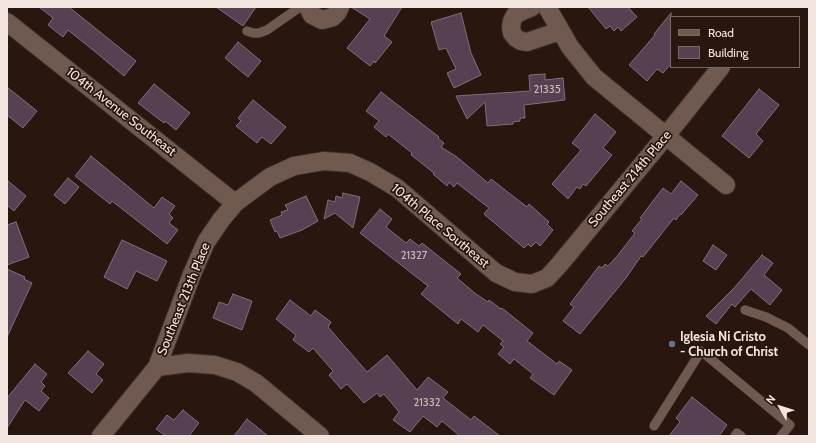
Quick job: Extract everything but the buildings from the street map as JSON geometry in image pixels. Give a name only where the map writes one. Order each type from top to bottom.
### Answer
[{"type":"street","points":[[308,7],[312,15],[322,20],[333,17],[340,7]]},
{"type":"street","points":[[532,7],[515,15],[511,27],[512,33],[516,38],[527,42],[560,31]]},
{"type":"street","points":[[547,7],[570,47],[594,77],[726,185]]},
{"type":"street","name":"104th Avenue Southeast","points":[[7,22],[235,203]]},
{"type":"street","name":"Southeast 214th Place","points":[[532,284],[547,278],[666,137],[720,68]]},
{"type":"street","name":"Southeast 213th Place","points":[[101,436],[157,367],[192,274],[206,242],[221,220],[235,203],[270,177],[294,166],[324,161]]},
{"type":"street","name":"104th Place Southeast","points":[[324,161],[350,163],[370,172],[397,188],[496,273],[515,282],[532,284]]},
{"type":"street","points":[[157,367],[188,363],[215,366],[237,372],[256,383],[320,436]]},
{"type":"lane","points":[[247,31],[259,33],[267,30],[300,7]]},
{"type":"lane","points":[[745,310],[766,317],[788,328],[809,345]]},
{"type":"lane","points":[[654,426],[701,350],[790,425],[781,436]]},
{"type":"lane","points":[[735,436],[737,433],[741,436]]},
{"type":"place","name":"Iglesia Ni Cristo - Church of Christ","points":[[672,344]]}]
